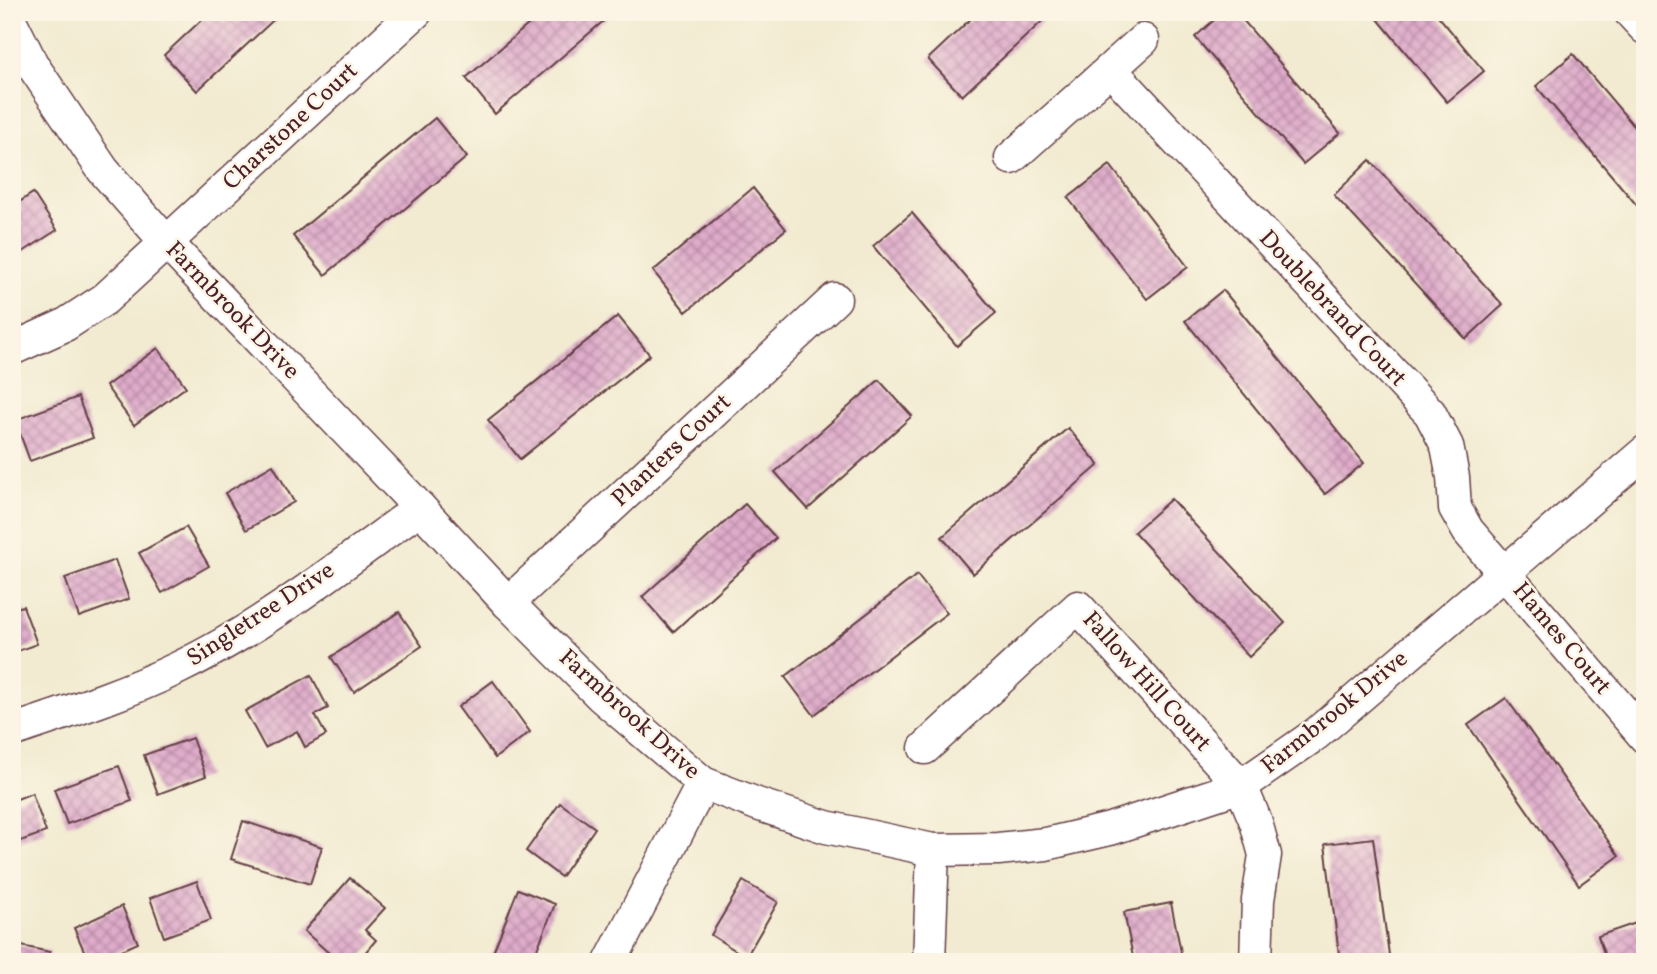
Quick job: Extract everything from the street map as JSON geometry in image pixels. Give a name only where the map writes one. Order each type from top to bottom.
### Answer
[{"type":"street","name":"Charstone Court","points":[[12,349],[65,325],[105,299],[416,12]]},
{"type":"street","points":[[1630,12],[1645,28]]},
{"type":"street","name":"Farmbrook Drive","points":[[12,24],[33,66],[103,170],[166,242],[508,603],[601,696],[703,783],[826,827],[933,850],[999,849],[1046,844],[1110,829],[1241,786],[1316,734],[1645,452]]},
{"type":"street","points":[[1012,158],[1143,40]]},
{"type":"street","name":"Doublebrand Court","points":[[1111,70],[1430,413],[1447,446],[1455,508],[1468,531],[1504,573]]},
{"type":"street","name":"Planters Court","points":[[508,603],[835,299]]},
{"type":"street","name":"Singletree Drive","points":[[12,731],[84,707],[177,668],[249,628],[420,508]]},
{"type":"street","name":"Hames Court","points":[[1504,573],[1645,737]]},
{"type":"street","name":"Fallow Hill Court","points":[[925,748],[1078,607],[1241,786]]},
{"type":"street","points":[[610,962],[703,783]]},
{"type":"street","points":[[1241,786],[1256,822],[1265,855],[1258,900],[1256,962]]},
{"type":"street","points":[[929,962],[933,850]]},
{"type":"building","points":[[210,12],[282,12],[197,91],[164,55]]},
{"type":"building","points":[[543,12],[614,12],[495,114],[466,78]]},
{"type":"building","points":[[978,12],[1052,12],[962,96],[928,59]]},
{"type":"building","points":[[1223,12],[1236,12],[1340,133],[1303,164],[1195,37]]},
{"type":"building","points":[[1372,12],[1435,12],[1484,71],[1447,102]]},
{"type":"building","points":[[1573,54],[1645,139],[1645,215],[1536,86]]},
{"type":"building","points":[[435,118],[467,157],[325,275],[293,236]]},
{"type":"building","points":[[1370,160],[1503,305],[1466,339],[1334,195]]},
{"type":"building","points":[[1110,165],[1188,267],[1147,299],[1068,198]]},
{"type":"building","points":[[753,188],[786,229],[686,312],[653,271]]},
{"type":"building","points":[[33,193],[57,230],[12,259],[12,207]]},
{"type":"building","points":[[912,213],[996,313],[957,346],[873,246]]},
{"type":"building","points":[[1223,290],[1364,463],[1325,494],[1185,321]]},
{"type":"building","points":[[618,316],[650,355],[520,459],[488,420]]},
{"type":"building","points":[[158,348],[186,387],[134,425],[106,386]]},
{"type":"building","points":[[879,380],[912,416],[808,509],[775,472]]},
{"type":"building","points":[[78,397],[93,438],[30,461],[15,420]]},
{"type":"building","points":[[1068,428],[1099,465],[973,574],[942,537]]},
{"type":"building","points":[[273,465],[294,502],[246,530],[225,493]]},
{"type":"building","points":[[1171,499],[1285,623],[1249,657],[1134,532]]},
{"type":"building","points":[[745,504],[776,538],[673,632],[642,597]]},
{"type":"building","points":[[186,527],[209,566],[162,593],[139,553]]},
{"type":"building","points":[[115,560],[129,599],[79,617],[65,578]]},
{"type":"building","points":[[917,575],[947,613],[814,715],[785,677]]},
{"type":"building","points":[[23,606],[37,644],[12,653],[12,609]]},
{"type":"building","points":[[399,612],[422,646],[354,692],[331,657]]},
{"type":"building","points":[[311,675],[328,708],[315,715],[326,735],[305,747],[297,731],[265,748],[245,711]]},
{"type":"building","points":[[493,681],[530,732],[495,758],[458,707]]},
{"type":"building","points":[[1506,698],[1619,856],[1579,885],[1468,725]]},
{"type":"building","points":[[192,738],[206,776],[158,794],[144,755]]},
{"type":"building","points":[[119,766],[132,801],[67,824],[54,789]]},
{"type":"building","points":[[32,793],[46,832],[12,844],[12,801]]},
{"type":"building","points":[[560,803],[595,828],[561,877],[526,851]]},
{"type":"building","points":[[243,821],[322,847],[310,884],[231,859]]},
{"type":"building","points":[[1373,838],[1390,962],[1340,962],[1325,844]]},
{"type":"building","points":[[350,878],[385,908],[365,930],[376,940],[357,962],[339,962],[304,931]]},
{"type":"building","points":[[197,881],[211,920],[164,937],[150,898]]},
{"type":"building","points":[[743,881],[778,902],[746,957],[711,935]]},
{"type":"building","points":[[518,889],[555,904],[532,962],[490,960]]},
{"type":"building","points":[[1171,903],[1183,962],[1134,962],[1124,912]]},
{"type":"building","points":[[122,906],[138,943],[95,962],[89,962],[74,928]]},
{"type":"building","points":[[1645,920],[1645,962],[1607,962],[1598,936]]},
{"type":"building","points":[[12,944],[50,952],[48,962],[12,962]]}]
